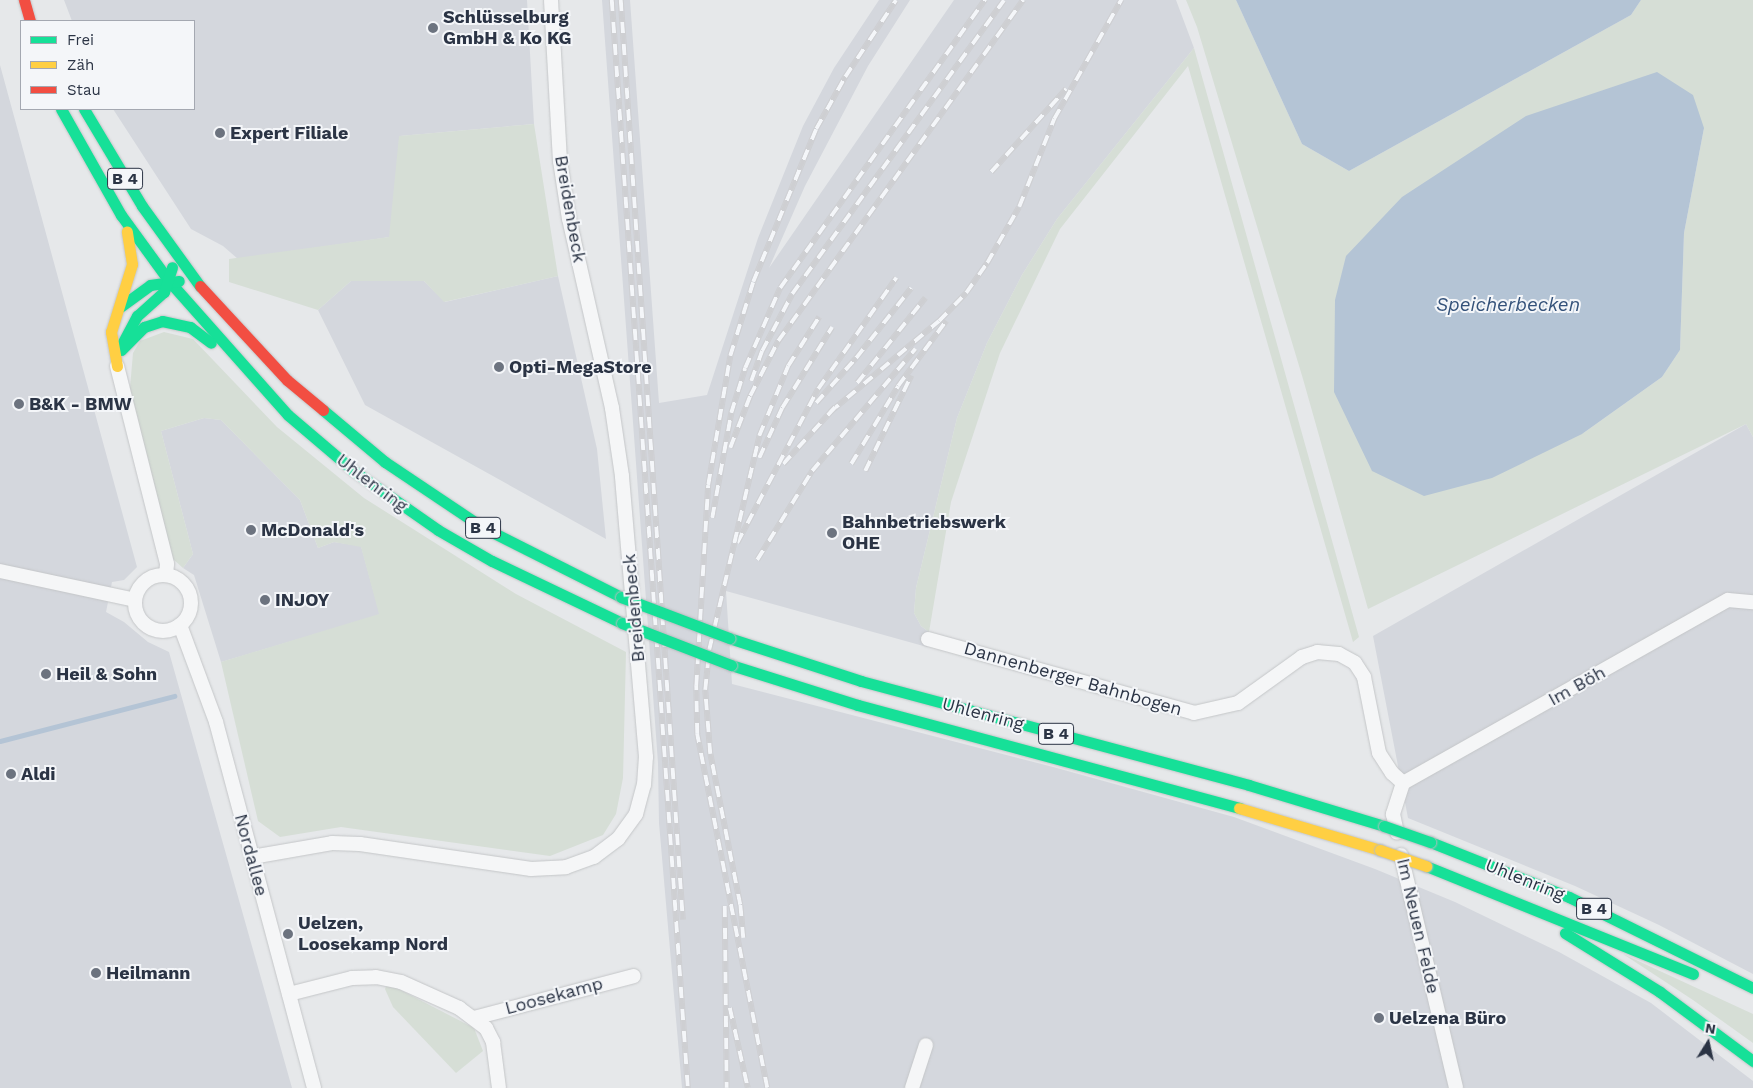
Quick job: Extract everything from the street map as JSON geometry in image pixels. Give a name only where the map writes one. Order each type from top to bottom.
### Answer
[{"type":"main road","points":[[25,4],[30,20]]},
{"type":"main road","points":[[25,4],[34,20]]},
{"type":"main road","name":"B 4","points":[[62,110],[121,215],[169,281]]},
{"type":"main road","name":"B 4","points":[[85,110],[114,163],[170,247],[200,286]]},
{"type":"main road","points":[[117,366],[111,332],[120,307],[132,258],[121,215]]},
{"type":"main road","points":[[117,366],[121,350],[137,316],[160,296],[169,281],[172,267],[170,247]]},
{"type":"main road","points":[[120,307],[142,289],[169,281],[200,286]]},
{"type":"main road","name":"Uhlenring","points":[[169,281],[288,415],[355,472],[438,530],[543,588],[622,623],[731,665],[858,705],[1234,806],[1380,850],[1464,879]]},
{"type":"main road","name":"Uhlenring","points":[[200,286],[287,380],[384,462],[482,527],[621,597],[729,638],[861,681],[1249,785],[1384,826],[1430,842],[1569,897],[1753,988]]},
{"type":"main road","points":[[121,350],[135,334],[151,324],[167,322],[190,327],[204,335],[251,384],[288,415]]},
{"type":"main road","points":[[1464,879],[1564,933],[1660,992],[1753,1061]]},
{"type":"main road","name":"B 4","points":[[1464,879],[1701,978]]},
{"type":"main road","points":[[1727,989],[1753,1001]]},
{"type":"street","name":"Breidenbeck","points":[[252,857],[332,843],[532,869],[566,867],[594,857],[618,839],[636,814],[644,785],[646,757],[622,476],[612,408],[569,219],[560,161],[551,0]]},
{"type":"street","points":[[117,366],[167,564],[166,575]]},
{"type":"street","points":[[0,571],[135,600]]},
{"type":"street","points":[[166,575],[179,579],[189,592],[191,607],[180,626],[166,631],[150,628],[139,617],[135,600],[147,580],[166,575]]},
{"type":"street","name":"Im Böh","points":[[1401,788],[1728,600],[1753,602]]},
{"type":"street","name":"Nordallee","points":[[180,626],[216,722],[314,1088]]},
{"type":"street","name":"Dannenberger Bahnbogen","points":[[928,639],[1194,713],[1238,703],[1302,658],[1317,652],[1340,654],[1355,664],[1364,677],[1379,753],[1401,788]]},
{"type":"street","name":"Im Neuen Felde","points":[[1401,788],[1394,814],[1395,824],[1412,909],[1456,1088]]},
{"type":"street","name":"Loosekamp","points":[[474,1018],[634,976]]},
{"type":"street","name":"Loosekamp","points":[[289,994],[352,978],[376,977],[401,982],[474,1018],[486,1028],[492,1042],[499,1088]]},
{"type":"street","points":[[912,1088],[926,1045]]},
{"type":"shaded area","points":[[64,0],[527,0],[534,124],[400,136],[390,237],[238,259],[223,246],[191,229],[114,110],[195,110],[195,20],[72,20]]},
{"type":"shaded area","points":[[602,0],[630,0],[659,403],[707,395],[758,238],[803,126],[834,68],[879,0],[910,0],[868,66],[805,186],[769,268],[954,0],[1176,0],[1194,48],[1057,219],[1022,275],[987,343],[957,418],[916,588],[914,613],[921,626],[929,632],[927,647],[726,591],[732,684],[1053,767],[1234,817],[1375,869],[1455,902],[1559,952],[1651,1003],[1753,1081],[1753,1088],[682,1088],[659,823],[658,763]]},
{"type":"shaded area","points":[[1186,0],[1236,0],[1302,144],[1349,171],[1631,15],[1641,0],[1753,0],[1753,437],[1746,424],[1368,609],[1303,379],[1197,27]],"holes":[[[1704,128],[1684,233],[1680,350],[1662,377],[1582,434]]]},
{"type":"shaded area","points":[[1194,48],[1359,637],[1353,642],[1188,66],[1060,229],[1000,353],[951,502],[929,632],[921,626],[914,613],[916,588],[957,418],[987,343],[1022,275],[1057,219]]},
{"type":"shaded area","points":[[0,65],[137,567],[124,580],[112,582],[106,612],[124,622],[148,642],[169,652],[292,1088],[0,1088]]},
{"type":"shaded area","points":[[534,124],[558,276],[444,302],[424,281],[351,281],[318,310],[229,282],[229,259],[389,237],[399,136]]},
{"type":"shaded area","points":[[558,276],[597,449],[606,539],[365,405],[318,310],[351,281],[424,281],[445,302]]},
{"type":"shaded area","points":[[164,332],[193,339],[277,427],[364,498],[516,594],[626,652],[623,778],[616,814],[603,835],[550,856],[341,827],[280,837],[258,821],[221,662],[379,614],[361,547],[334,542],[318,548],[300,500],[221,420],[204,418],[161,431],[193,554],[183,568],[173,559],[130,388],[133,353],[140,341]]},
{"type":"shaded area","points":[[204,418],[221,420],[300,500],[318,548],[334,542],[361,546],[380,615],[221,662],[194,575],[183,568],[193,554],[161,431]]},
{"type":"shaded area","points":[[1746,424],[1753,437],[1753,974],[1659,925],[1575,886],[1408,818],[1373,636]]},
{"type":"shaded area","points":[[1623,954],[1753,1014],[1753,1043],[1693,1000]]},
{"type":"shaded area","points":[[387,983],[474,1028],[483,1051],[456,1073],[393,1007],[385,989]]},
{"type":"water","points":[[1236,0],[1641,0],[1631,15],[1349,171],[1302,144]]},
{"type":"water","name":"Speicherbecken","points":[[1657,72],[1693,95],[1704,128],[1684,233],[1680,350],[1662,377],[1582,434],[1492,478],[1424,496],[1372,471],[1334,392],[1335,300],[1346,256],[1402,197],[1526,116]]},
{"type":"waterway","points":[[0,741],[174,696]]},
{"type":"railway","points":[[612,0],[688,1088]]},
{"type":"railway","points":[[621,0],[683,920]]},
{"type":"railway","points":[[767,1088],[697,734],[696,686],[708,485],[730,356],[753,282],[816,129],[845,77],[896,0]]},
{"type":"railway","points":[[712,518],[731,413],[745,368],[780,288],[985,0]]},
{"type":"railway","points":[[751,381],[762,351],[792,294],[1004,0]]},
{"type":"railway","points":[[730,448],[750,396],[778,341],[1023,0]]},
{"type":"railway","points":[[830,412],[939,321],[966,293],[987,263],[1019,207],[1054,119],[1121,0]]},
{"type":"railway","points":[[991,172],[1066,89]]},
{"type":"railway","points":[[737,543],[818,389],[896,278]]},
{"type":"railway","points":[[816,403],[856,358],[911,288]]},
{"type":"railway","points":[[857,383],[925,298]]},
{"type":"railway","points":[[743,938],[740,905],[710,754],[705,690],[709,650],[759,436],[788,366],[819,317]]},
{"type":"railway","points":[[851,464],[898,386],[946,321]]},
{"type":"railway","points":[[759,458],[782,408],[832,327]]},
{"type":"railway","points":[[757,560],[812,471],[915,349]]},
{"type":"railway","points":[[865,471],[911,376]]},
{"type":"railway","points":[[783,464],[835,407]]},
{"type":"railway","points":[[725,906],[727,1088]]},
{"type":"railway","points":[[730,1008],[748,1088]]},
{"type":"traffic: fast","points":[[62,110],[121,215],[169,281]]},
{"type":"traffic: fast","points":[[85,110],[142,206],[200,286]]},
{"type":"traffic: fast","points":[[123,342],[137,316],[164,292],[172,267]]},
{"type":"traffic: fast","points":[[169,281],[288,415],[355,472],[438,530],[492,561],[622,623]]},
{"type":"traffic: fast","points":[[120,307],[150,285],[179,281]]},
{"type":"traffic: fast","points":[[121,350],[144,327],[162,321],[190,327],[211,343]]},
{"type":"traffic: fast","points":[[323,410],[385,462],[482,527],[621,597]]},
{"type":"traffic: fast","points":[[621,597],[729,638]]},
{"type":"traffic: fast","points":[[622,623],[731,665]]},
{"type":"traffic: fast","points":[[729,638],[861,681],[1249,785],[1384,826]]},
{"type":"traffic: fast","points":[[731,665],[858,705],[1239,808]]},
{"type":"traffic: fast","points":[[1384,826],[1430,842]]},
{"type":"traffic: fast","points":[[1430,842],[1569,897],[1753,988]]},
{"type":"traffic: fast","points":[[1426,866],[1693,974]]},
{"type":"traffic: fast","points":[[1565,933],[1660,992],[1753,1061]]},
{"type":"traffic: slow","points":[[117,366],[111,332],[132,264],[127,231]]},
{"type":"traffic: slow","points":[[1239,808],[1380,850]]},
{"type":"traffic: slow","points":[[1380,850],[1426,866]]},
{"type":"traffic: jam","points":[[24,0],[30,20]]},
{"type":"traffic: jam","points":[[200,286],[287,380],[323,410]]},
{"type":"place","name":"Schlüsselburg GmbH & Ko KG","points":[[433,28]]},
{"type":"place","name":"Expert Filiale","points":[[220,133]]},
{"type":"place","name":"Opti-MegaStore","points":[[499,367]]},
{"type":"place","name":"B&K - BMW","points":[[19,404]]},
{"type":"place","name":"McDonald's","points":[[251,530]]},
{"type":"place","name":"Bahnbetriebswerk OHE","points":[[832,533]]},
{"type":"place","name":"INJOY","points":[[265,600]]},
{"type":"place","name":"Heil & Sohn","points":[[46,674]]},
{"type":"place","name":"Aldi","points":[[11,774]]},
{"type":"place","name":"Uelzen, Loosekamp Nord","points":[[288,934]]},
{"type":"place","name":"Heilmann","points":[[96,973]]},
{"type":"place","name":"Uelzena Büro","points":[[1379,1018]]}]
